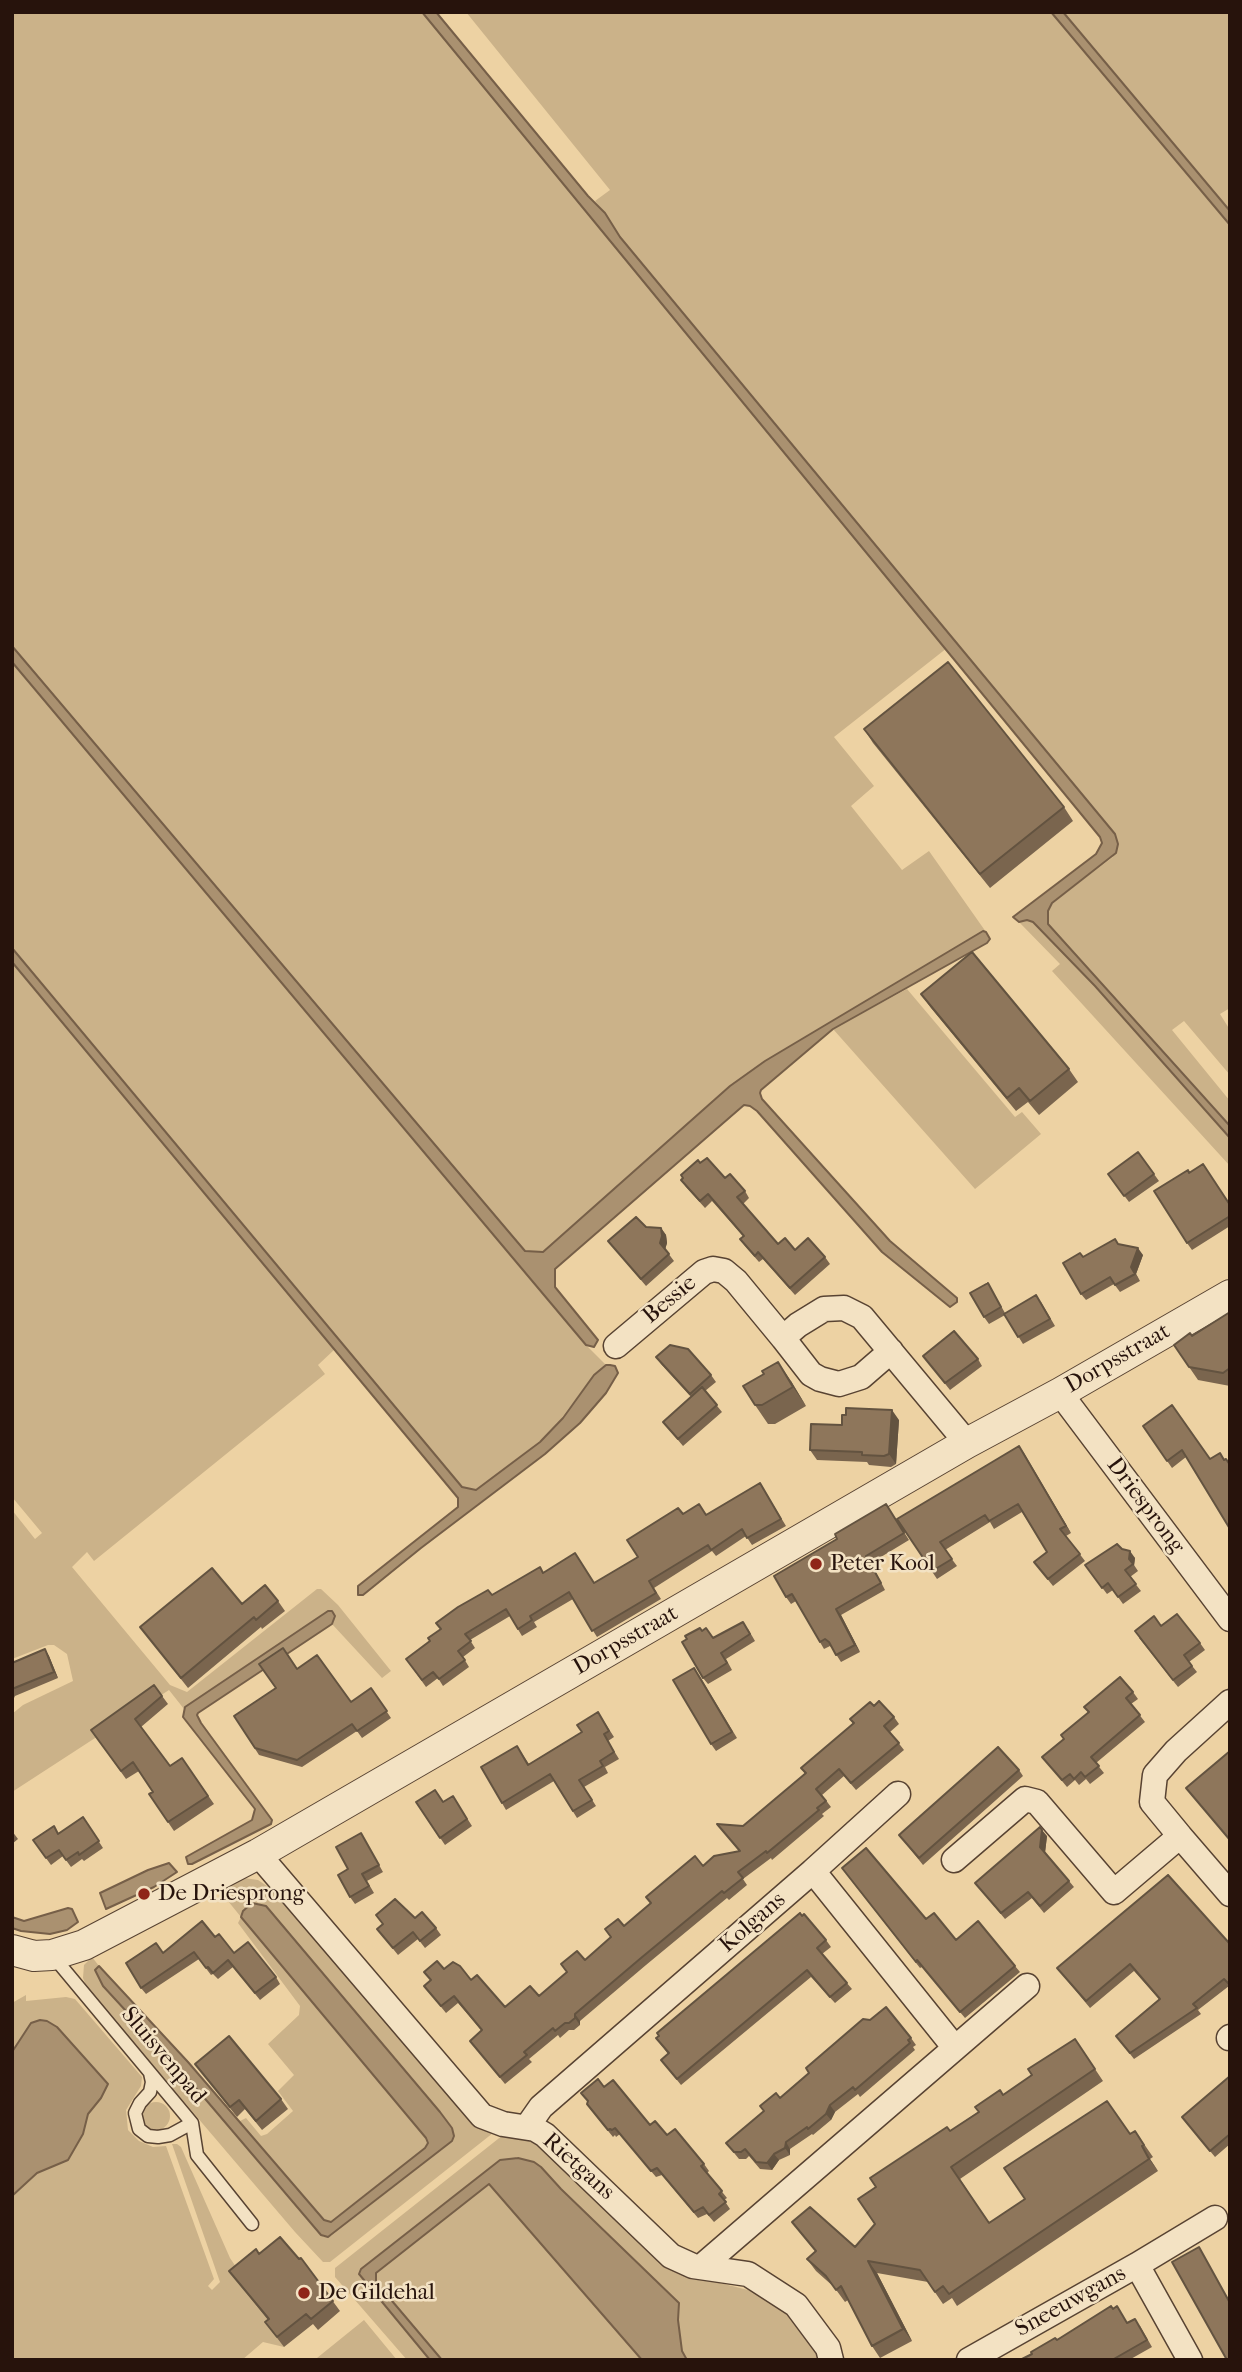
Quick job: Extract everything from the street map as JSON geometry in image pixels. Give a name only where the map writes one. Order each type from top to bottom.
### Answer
[{"type":"street","name":"Bessie","points":[[617,1346],[704,1272],[713,1269],[730,1275],[811,1374],[820,1379],[839,1384],[861,1377],[891,1352]]},
{"type":"street","name":"Dorpsstraat","points":[[12,1950],[34,1955],[52,1955],[84,1945],[258,1854],[967,1443],[1230,1295]]},
{"type":"street","points":[[783,1338],[815,1314],[834,1307],[844,1308],[862,1317],[967,1443]]},
{"type":"street","name":"Driesprong","points":[[1060,1393],[1230,1619]]},
{"type":"street","points":[[1230,1702],[1175,1751],[1155,1775],[1152,1802],[1230,1894]]},
{"type":"street","name":"Kolgans","points":[[527,2127],[541,2107],[898,1794]]},
{"type":"street","points":[[954,1860],[1025,1799],[1037,1802],[1115,1892],[1180,1836]]},
{"type":"street","name":"Rietgans","points":[[258,1854],[474,2108],[490,2120],[535,2129],[556,2142],[671,2256],[701,2267],[748,2274],[796,2305],[828,2348],[831,2360]]},
{"type":"street","points":[[813,1871],[955,2048]]},
{"type":"street","points":[[701,2267],[1027,1986]]},
{"type":"street","name":"Sneeuwgans","points":[[969,2360],[1215,2218]]},
{"type":"street","name":"Sneeuwgans","points":[[1137,2265],[1190,2360]]},
{"type":"lane","name":"Sluisvenpad","points":[[52,1955],[191,2123],[197,2155],[252,2224]]},
{"type":"lane","points":[[150,2073],[150,2092],[139,2103],[135,2113],[139,2130],[148,2136],[158,2137],[170,2135],[191,2123]]},
{"type":"shaded area","points":[[12,12],[422,12],[947,648],[834,737],[874,786],[851,806],[902,870],[929,851],[986,932],[983,931],[765,1061],[730,1086],[543,1252],[525,1251],[518,1246],[12,646]]},
{"type":"shaded area","points":[[422,12],[436,12],[605,213],[620,237],[1115,834],[1118,844],[1116,853],[1052,903],[1048,911],[1048,924],[1230,1126],[1230,1138],[1095,986],[1033,922],[1019,922],[1013,917],[1096,854],[1102,843],[1100,837]]},
{"type":"shaded area","points":[[466,12],[1051,12],[1230,225],[1230,1008],[1220,1014],[1230,1030],[1230,1075],[1184,1021],[1172,1030],[1230,1101],[1230,1126],[1048,924],[1052,903],[1113,857],[1115,834],[620,237],[595,201],[610,190]]},
{"type":"shaded area","points":[[1051,12],[1063,12],[1230,211],[1230,225]]},
{"type":"shaded area","points":[[1063,12],[1230,12],[1230,211]]},
{"type":"shaded area","points":[[12,646],[525,1251],[543,1252],[730,1086],[765,1061],[983,931],[986,932],[990,939],[987,943],[833,1029],[760,1093],[762,1099],[890,1241],[957,1298],[957,1302],[950,1307],[882,1252],[757,1111],[744,1105],[555,1269],[555,1287],[598,1340],[594,1347],[586,1345],[12,662]]},
{"type":"shaded area","points":[[12,662],[586,1345],[606,1365],[594,1375],[551,1432],[476,1491],[462,1487],[12,948]]},
{"type":"shaded area","points":[[1019,922],[1033,922],[1095,986],[1230,1138],[1230,1166],[1052,971],[1060,964]]},
{"type":"shaded area","points":[[12,948],[462,1487],[476,1490],[540,1442],[563,1418],[594,1375],[606,1365],[615,1366],[618,1373],[606,1393],[580,1423],[545,1454],[363,1595],[358,1595],[358,1586],[458,1507],[458,1498],[12,962]]},
{"type":"shaded area","points":[[12,962],[335,1349],[318,1365],[325,1374],[94,1561],[87,1552],[72,1567],[170,1685],[187,1692],[317,1589],[321,1589],[338,1605],[391,1671],[382,1678],[332,1624],[334,1621],[328,1611],[184,1709],[169,1690],[12,1792],[12,1714],[23,1705],[73,1681],[67,1654],[54,1645],[12,1659],[12,1510],[35,1539],[42,1533],[12,1497]]},
{"type":"shaded area","points":[[907,989],[1015,1117],[1022,1112],[1041,1134],[975,1189],[833,1029]]},
{"type":"shaded area","points":[[328,1611],[332,1611],[335,1616],[332,1624],[198,1713],[201,1723],[272,1820],[271,1824],[188,1864],[186,1857],[252,1820],[255,1809],[183,1717],[185,1707]]},
{"type":"shaded area","points":[[169,1863],[177,1872],[154,1887],[106,1909],[100,1893]]},
{"type":"shaded area","points":[[244,1878],[258,1880],[270,1888],[279,1899],[282,1896],[472,2123],[479,2129],[493,2133],[330,2262],[323,2262],[295,2232],[87,1988],[83,1978],[84,1965],[92,1957],[99,1966],[95,1970],[103,1986],[184,2074],[321,2235],[331,2236],[452,2141],[452,2127],[266,1906],[428,2143],[328,2223],[238,2122],[246,2118],[261,2136],[267,2134],[293,2111],[278,2091],[294,2075],[268,2044],[299,2015],[300,2006],[238,1923],[241,1917],[219,1890]]},
{"type":"shaded area","points":[[252,1903],[266,1906],[440,2112],[452,2128],[454,2136],[452,2141],[328,2237],[321,2235],[184,2074],[103,1986],[95,1970],[99,1966],[188,2062],[324,2220],[331,2222],[428,2143],[241,1917],[243,1911]]},
{"type":"shaded area","points":[[72,1909],[78,1922],[67,1930],[50,1934],[12,1928],[12,1917],[24,1921]]},
{"type":"shaded area","points":[[26,1995],[26,2001],[66,1997],[75,1999],[142,2077],[141,2086],[126,2110],[128,2130],[139,2141],[153,2147],[166,2146],[214,2279],[208,2286],[212,2290],[220,2282],[172,2144],[181,2147],[230,2258],[242,2276],[237,2281],[276,2329],[284,2347],[263,2342],[242,2360],[12,2360],[12,2196],[37,2173],[68,2160],[83,2134],[88,2114],[101,2098],[25,2031],[12,2052],[12,2003]]},
{"type":"shaded area","points":[[40,2020],[57,2027],[108,2084],[88,2114],[83,2134],[68,2160],[37,2173],[12,2196],[12,2052],[31,2023]]},
{"type":"shaded area","points":[[156,2102],[166,2106],[170,2116],[166,2126],[156,2130],[146,2126],[142,2116],[146,2106]]},
{"type":"shaded area","points":[[503,2135],[538,2142],[688,2275],[748,2290],[785,2309],[822,2360],[687,2360],[682,2351],[679,2303],[541,2167],[509,2159],[500,2160],[361,2269],[359,2275],[430,2360],[407,2360],[335,2277],[335,2268]]},
{"type":"shaded area","points":[[518,2158],[534,2162],[541,2167],[679,2303],[682,2351],[687,2360],[642,2360],[489,2184],[376,2273],[376,2282],[442,2360],[430,2360],[359,2274],[361,2269],[500,2160]]},
{"type":"shaded area","points":[[489,2184],[642,2360],[442,2360],[376,2282],[376,2271]]},
{"type":"shaded area","points":[[364,2320],[397,2360],[314,2360],[317,2358]]},
{"type":"building","points":[[948,662],[1064,807],[980,874],[864,729]]},
{"type":"building","points":[[972,952],[1069,1069],[1030,1101],[1019,1088],[1007,1098],[921,994]]},
{"type":"building","points":[[1138,1152],[1154,1174],[1124,1196],[1108,1174]]},
{"type":"building","points":[[707,1158],[725,1178],[730,1174],[745,1191],[737,1197],[778,1244],[785,1238],[795,1250],[808,1238],[825,1257],[790,1288],[758,1252],[755,1256],[740,1239],[744,1236],[708,1194],[700,1201],[681,1180],[681,1175],[698,1160],[700,1163]]},
{"type":"building","points":[[1203,1164],[1230,1205],[1230,1216],[1187,1243],[1154,1191]]},
{"type":"building","points":[[636,1217],[646,1227],[661,1228],[660,1243],[669,1254],[641,1279],[608,1241]]},
{"type":"building","points":[[1115,1239],[1118,1244],[1138,1248],[1131,1267],[1135,1274],[1115,1285],[1110,1277],[1081,1294],[1063,1263],[1080,1253],[1083,1257]]},
{"type":"building","points":[[988,1283],[1001,1307],[984,1317],[970,1293]]},
{"type":"building","points":[[1036,1295],[1050,1319],[1018,1337],[1004,1314]]},
{"type":"building","points":[[1230,1312],[1230,1368],[1223,1373],[1189,1367],[1174,1345],[1190,1333],[1192,1336]]},
{"type":"building","points":[[954,1331],[978,1359],[945,1383],[923,1356]]},
{"type":"building","points":[[670,1345],[688,1349],[711,1375],[690,1394],[656,1357]]},
{"type":"building","points":[[778,1362],[793,1387],[762,1405],[755,1405],[743,1386]]},
{"type":"building","points":[[702,1387],[717,1405],[678,1439],[663,1422]]},
{"type":"building","points":[[1172,1405],[1210,1459],[1220,1453],[1230,1465],[1230,1529],[1182,1450],[1167,1461],[1143,1426]]},
{"type":"building","points":[[846,1408],[892,1410],[889,1454],[862,1455],[862,1452],[810,1450],[811,1424],[842,1425],[842,1415],[846,1415]]},
{"type":"building","points":[[1019,1446],[1066,1526],[1060,1529],[1080,1554],[1048,1579],[1034,1562],[1047,1552],[1018,1504],[989,1521],[985,1515],[940,1542],[952,1559],[932,1571],[897,1519]]},
{"type":"building","points":[[760,1483],[781,1519],[747,1538],[742,1529],[711,1550],[708,1545],[649,1581],[656,1593],[592,1631],[569,1592],[530,1616],[532,1620],[518,1629],[506,1609],[465,1634],[471,1641],[458,1651],[465,1660],[439,1679],[433,1672],[422,1680],[406,1659],[441,1629],[436,1623],[488,1590],[492,1595],[540,1567],[543,1573],[575,1553],[594,1583],[638,1557],[627,1540],[678,1508],[683,1514],[699,1504],[706,1515]]},
{"type":"building","points":[[886,1504],[904,1533],[866,1556],[881,1583],[836,1609],[855,1645],[836,1655],[829,1642],[825,1639],[820,1642],[792,1594],[786,1597],[774,1576],[837,1539],[835,1534]]},
{"type":"building","points":[[1117,1544],[1130,1551],[1129,1559],[1133,1564],[1125,1570],[1136,1584],[1118,1597],[1108,1583],[1102,1588],[1085,1565]]},
{"type":"building","points":[[212,1568],[242,1604],[265,1585],[278,1601],[256,1620],[254,1617],[181,1678],[140,1627]]},
{"type":"building","points":[[1177,1614],[1200,1643],[1184,1655],[1192,1666],[1173,1680],[1135,1631],[1154,1616],[1161,1626]]},
{"type":"building","points":[[743,1622],[750,1634],[721,1653],[727,1663],[703,1678],[682,1642],[687,1639],[685,1636],[700,1628],[702,1631],[706,1628],[713,1638]]},
{"type":"building","points":[[283,1648],[297,1669],[317,1655],[351,1702],[371,1688],[387,1711],[357,1731],[352,1724],[297,1760],[255,1748],[234,1716],[276,1688],[259,1664]]},
{"type":"building","points":[[45,1649],[54,1672],[12,1689],[12,1663]]},
{"type":"building","points":[[694,1668],[732,1732],[711,1744],[673,1680]]},
{"type":"building","points":[[1120,1677],[1133,1692],[1126,1698],[1140,1715],[1091,1757],[1099,1766],[1085,1777],[1081,1772],[1074,1779],[1070,1774],[1062,1780],[1042,1757],[1064,1739],[1061,1735],[1089,1712],[1084,1707]]},
{"type":"building","points":[[154,1685],[162,1696],[135,1719],[170,1766],[182,1758],[208,1796],[168,1822],[149,1794],[153,1792],[133,1762],[121,1771],[91,1730]]},
{"type":"building","points":[[879,1701],[894,1717],[884,1726],[899,1743],[851,1783],[839,1769],[816,1789],[826,1801],[817,1808],[819,1810],[767,1853],[766,1851],[738,1872],[743,1878],[724,1893],[722,1891],[641,1958],[575,2014],[575,2018],[569,2023],[555,2031],[553,2028],[524,2052],[527,2055],[500,2077],[470,2041],[482,2030],[454,1996],[441,2006],[424,1986],[431,1980],[424,1972],[437,1961],[444,1969],[453,1962],[460,1966],[471,1980],[477,1975],[505,2007],[530,1986],[539,1996],[567,1972],[561,1964],[577,1951],[585,1960],[611,1937],[605,1929],[618,1919],[624,1926],[651,1903],[646,1897],[695,1856],[703,1866],[714,1856],[740,1851],[717,1824],[743,1826],[806,1773],[801,1768],[854,1723],[850,1719],[870,1702],[874,1706]]},
{"type":"building","points":[[598,1712],[609,1731],[604,1734],[614,1752],[600,1761],[603,1766],[579,1780],[592,1800],[573,1811],[550,1774],[502,1803],[481,1767],[517,1746],[528,1765],[582,1732],[577,1725]]},
{"type":"building","points":[[998,1747],[1019,1770],[919,1858],[899,1835]]},
{"type":"building","points":[[1230,1751],[1230,1840],[1186,1788]]},
{"type":"building","points":[[435,1790],[443,1802],[453,1796],[467,1819],[440,1838],[416,1802]]},
{"type":"building","points":[[83,1817],[99,1841],[79,1855],[78,1852],[66,1860],[59,1850],[46,1858],[33,1840],[54,1826],[58,1834]]},
{"type":"building","points":[[1040,1827],[1040,1847],[1069,1881],[1040,1906],[1028,1892],[1001,1913],[975,1883]]},
{"type":"building","points":[[361,1833],[379,1865],[362,1874],[369,1886],[350,1897],[338,1875],[348,1869],[336,1847]]},
{"type":"building","points":[[866,1848],[926,1919],[934,1913],[956,1940],[978,1921],[1015,1966],[960,2012],[917,1960],[916,1962],[842,1868]]},
{"type":"building","points":[[1168,1875],[1230,1944],[1230,1982],[1224,1979],[1193,2004],[1197,2008],[1130,2053],[1116,2036],[1160,1999],[1130,1964],[1086,2001],[1057,1968]]},
{"type":"building","points":[[395,1899],[415,1918],[422,1912],[436,1928],[420,1941],[413,1932],[393,1948],[377,1929],[383,1924],[376,1915]]},
{"type":"building","points":[[800,1913],[802,1916],[804,1914],[826,1940],[817,1948],[847,1983],[830,1997],[807,1970],[677,2079],[661,2060],[669,2053],[656,2038],[659,2036],[657,2033]]},
{"type":"building","points":[[202,1921],[215,1937],[219,1934],[234,1953],[248,1942],[276,1977],[255,1993],[228,1960],[213,1973],[194,1952],[141,1988],[126,1963],[156,1943],[163,1953]]},
{"type":"building","points":[[886,2007],[911,2038],[908,2040],[910,2043],[855,2090],[853,2087],[830,2105],[826,2114],[786,2142],[785,2148],[774,2154],[767,2163],[756,2162],[745,2149],[734,2152],[726,2143],[764,2111],[760,2106],[776,2093],[780,2098],[809,2073],[806,2068],[863,2019],[870,2020]]},
{"type":"building","points":[[229,2036],[281,2099],[256,2121],[239,2100],[230,2107],[195,2064]]},
{"type":"building","points":[[1075,2039],[1095,2069],[951,2167],[989,2223],[1025,2199],[1004,2168],[1107,2101],[1130,2134],[1135,2131],[1149,2159],[949,2294],[943,2286],[935,2292],[920,2270],[868,2261],[903,2329],[872,2346],[841,2286],[836,2290],[826,2276],[807,2259],[816,2251],[792,2222],[810,2207],[855,2247],[875,2224],[858,2199],[876,2187],[870,2178],[947,2127],[950,2131],[979,2112],[975,2107],[1000,2090],[1003,2095],[1032,2075],[1028,2069]]},
{"type":"building","points":[[1230,2076],[1230,2134],[1210,2151],[1182,2117]]},
{"type":"building","points":[[598,2079],[604,2087],[613,2080],[650,2125],[655,2121],[667,2135],[675,2129],[704,2164],[701,2166],[722,2191],[719,2194],[726,2202],[709,2215],[703,2207],[694,2212],[657,2168],[651,2171],[615,2128],[608,2130],[581,2093]]},
{"type":"building","points":[[280,2237],[299,2259],[301,2258],[333,2301],[311,2319],[306,2314],[277,2337],[265,2322],[269,2319],[229,2271],[256,2249],[259,2254]]},
{"type":"building","points":[[1199,2247],[1230,2303],[1230,2360],[1227,2360],[1172,2262]]},
{"type":"building","points":[[1111,2306],[1113,2309],[1117,2306],[1127,2323],[1135,2319],[1147,2340],[1112,2360],[1020,2360],[1055,2338],[1057,2340]]},
{"type":"place","name":"Peter Kool","points":[[816,1564]]},
{"type":"place","name":"De Driesprong","points":[[144,1894]]},
{"type":"place","name":"De Gildehal","points":[[304,2293]]}]
